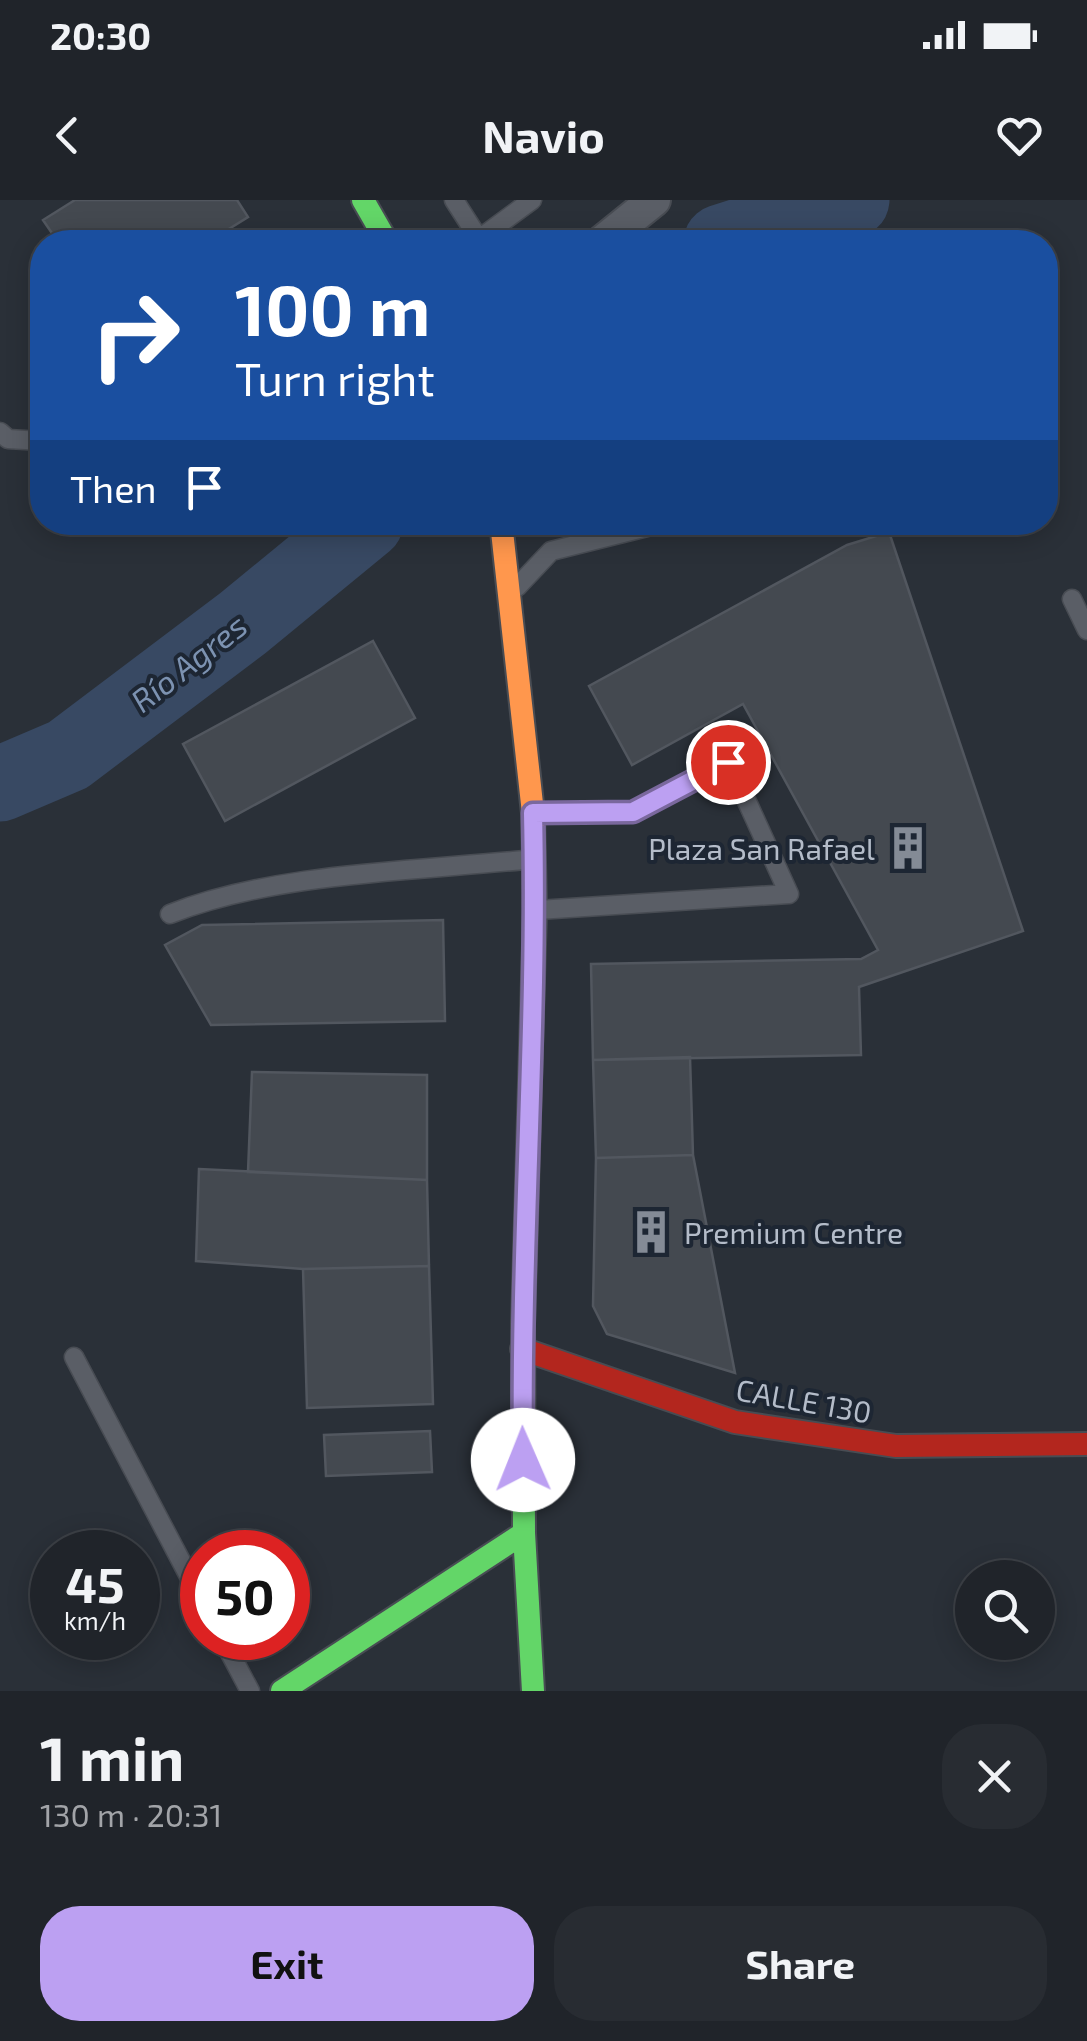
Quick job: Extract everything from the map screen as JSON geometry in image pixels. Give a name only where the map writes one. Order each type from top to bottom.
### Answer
[{"type":"main road","points":[[363,200],[377,230]]},
{"type":"main road","points":[[502,535],[533,813],[535,910],[522,1349],[524,1533],[533,1691]]},
{"type":"main road","name":"CALLE 130","points":[[522,1349],[735,1422],[896,1446],[1087,1444]]},
{"type":"main road","points":[[282,1691],[524,1533]]},
{"type":"street","points":[[617,230],[654,200]]},
{"type":"lane","points":[[454,200],[471,230]]},
{"type":"lane","points":[[492,230],[532,200]]},
{"type":"lane","points":[[0,432],[8,440],[30,441]]},
{"type":"lane","points":[[514,535],[551,551],[615,535]]},
{"type":"lane","points":[[510,597],[551,551]]},
{"type":"lane","points":[[1072,599],[1087,630]]},
{"type":"lane","points":[[533,813],[633,812],[728,762],[790,894],[535,910]]},
{"type":"lane","points":[[170,914],[209,898],[266,886],[534,859]]},
{"type":"lane","points":[[74,1357],[180,1559]]},
{"type":"lane","points":[[234,1660],[250,1691]]},
{"type":"building","points":[[75,200],[237,200],[248,217],[227,230],[50,230],[43,220]]},
{"type":"building","name":"Plaza San Rafael","points":[[890,535],[1023,931],[859,987],[861,1055],[593,1060],[591,964],[861,959],[878,950],[743,704],[632,765],[589,686],[847,545]]},
{"type":"building","points":[[373,641],[415,718],[225,821],[183,744]]},
{"type":"building","points":[[443,920],[445,1021],[211,1025],[165,945],[202,925]]},
{"type":"building","points":[[690,1057],[693,1155],[596,1158],[593,1060]]},
{"type":"building","points":[[252,1072],[427,1075],[427,1180],[248,1172]]},
{"type":"building","name":"Premium Centre","points":[[693,1155],[735,1373],[607,1334],[593,1306],[596,1158]]},
{"type":"building","points":[[199,1169],[427,1180],[429,1266],[303,1269],[196,1261]]},
{"type":"building","points":[[429,1266],[433,1404],[307,1408],[303,1269]]},
{"type":"building","points":[[430,1431],[432,1472],[326,1476],[324,1435]]},
{"type":"waterway","name":"Río Agres","points":[[758,230],[852,200]]},
{"type":"waterway","name":"Río Agres","points":[[0,784],[68,755],[243,623],[350,535]]},
{"type":"traffic: fast","points":[[363,200],[380,230]]},
{"type":"traffic: fast","points":[[523,1324],[524,1533],[533,1691]]},
{"type":"traffic: fast","points":[[282,1691],[524,1533]]},
{"type":"traffic: slow","points":[[502,535],[533,813],[535,910],[523,1324]]},
{"type":"traffic: jam","points":[[522,1349],[735,1422],[896,1446],[1087,1444]]},
{"type":"place","name":"Plaza San Rafael","points":[[908,848]]},
{"type":"place","name":"Premium Centre","points":[[651,1232]]},
{"type":"route","points":[[523,1460],[522,1349],[535,910],[533,813],[633,812],[728,762]]}]
